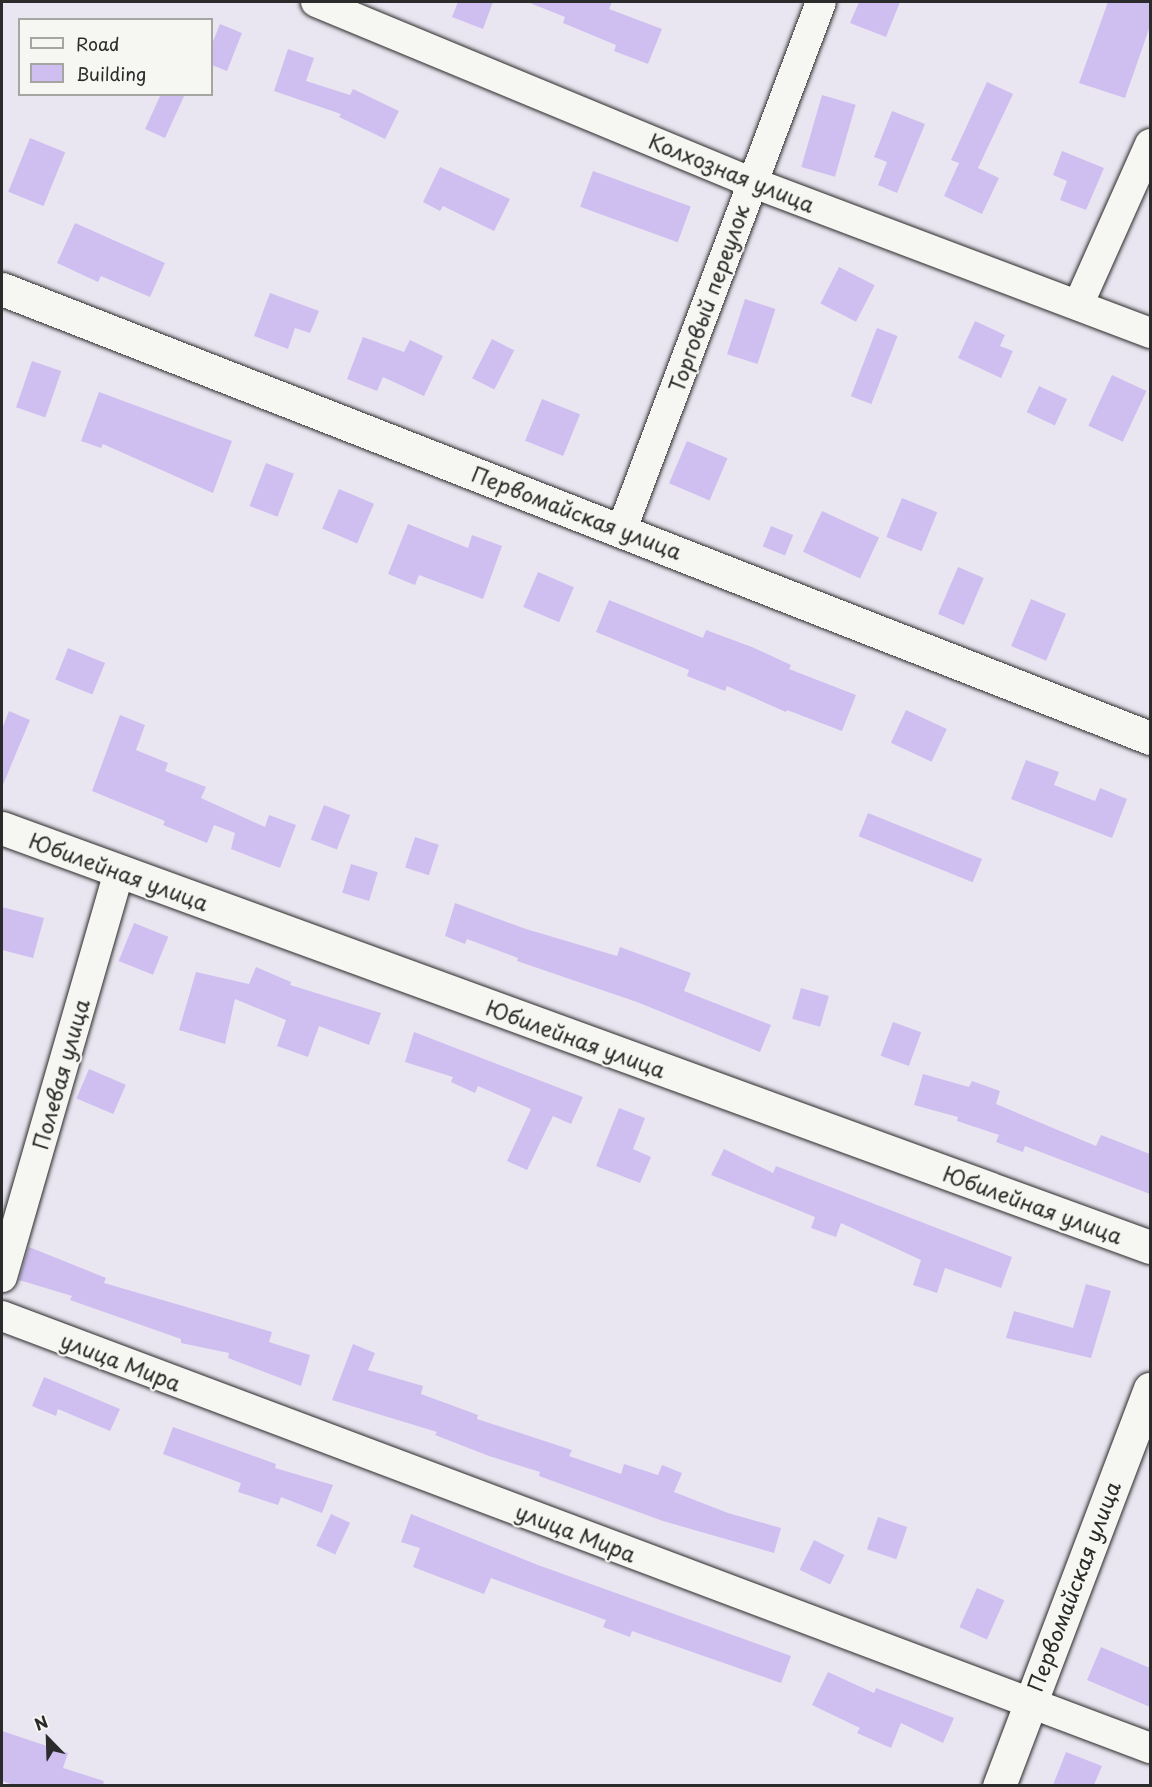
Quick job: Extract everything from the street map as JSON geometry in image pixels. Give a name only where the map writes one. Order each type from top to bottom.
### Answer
[{"type":"street","name":"Колхозная улица","points":[[316,2],[751,182],[1079,303],[1150,333]]},
{"type":"street","name":"Торговый переулок","points":[[622,529],[751,182],[821,2]]},
{"type":"street","points":[[1079,303],[1150,144]]},
{"type":"street","name":"Первомайская улица","points":[[2,289],[622,529],[1150,738]]},
{"type":"street","name":"Юбилейная улица","points":[[2,828],[1150,1247]]},
{"type":"street","name":"Полевая улица","points":[[2,1277],[119,871]]},
{"type":"street","name":"улица Мира","points":[[2,1316],[1150,1748]]},
{"type":"street","name":"Первомайская улица","points":[[999,1785],[1028,1702],[1150,1389]]},
{"type":"building","points":[[458,2],[493,2],[483,29],[452,17]]},
{"type":"building","points":[[612,2],[609,9],[662,29],[648,64],[614,51],[616,45],[563,23],[565,17],[530,3]]},
{"type":"building","points":[[859,2],[900,2],[886,37],[850,23]]},
{"type":"building","points":[[1108,2],[1150,2],[1150,26],[1125,98],[1079,83]]},
{"type":"building","points":[[220,24],[242,33],[227,71],[213,65],[213,42]]},
{"type":"building","points":[[288,49],[314,58],[306,81],[350,95],[353,89],[399,111],[385,139],[339,117],[341,114],[274,91]]},
{"type":"building","points":[[987,82],[1013,94],[978,168],[999,178],[982,214],[944,196],[959,163],[951,160]]},
{"type":"building","points":[[822,95],[856,105],[835,177],[801,167]]},
{"type":"building","points":[[160,96],[184,96],[165,138],[145,129]]},
{"type":"building","points":[[892,111],[925,124],[897,193],[878,185],[887,162],[874,157]]},
{"type":"building","points":[[30,138],[65,152],[44,206],[8,192]]},
{"type":"building","points":[[1062,151],[1104,168],[1086,210],[1060,200],[1067,181],[1053,175]]},
{"type":"building","points":[[440,167],[510,199],[494,231],[443,206],[440,211],[423,202]]},
{"type":"building","points":[[593,171],[691,207],[678,242],[580,207]]},
{"type":"building","points":[[75,223],[165,263],[150,297],[101,276],[98,282],[57,263]]},
{"type":"building","points":[[839,267],[875,285],[856,322],[820,304]]},
{"type":"building","points":[[270,293],[319,311],[310,333],[295,328],[288,349],[254,336]]},
{"type":"building","points":[[745,299],[775,309],[758,364],[727,354]]},
{"type":"building","points":[[975,321],[1005,335],[1000,346],[1013,351],[1001,378],[958,358]]},
{"type":"building","points":[[877,328],[898,336],[871,404],[851,396]]},
{"type":"building","points":[[363,337],[404,352],[410,340],[443,356],[424,396],[383,377],[377,391],[347,379]]},
{"type":"building","points":[[492,339],[514,350],[494,390],[472,378]]},
{"type":"building","points":[[32,361],[61,371],[45,417],[16,407]]},
{"type":"building","points":[[1112,375],[1146,391],[1123,442],[1088,426]]},
{"type":"building","points":[[1039,386],[1067,399],[1055,425],[1027,412]]},
{"type":"building","points":[[99,392],[232,441],[213,493],[103,444],[101,448],[81,441]]},
{"type":"building","points":[[542,399],[580,414],[563,456],[525,441]]},
{"type":"building","points":[[687,441],[728,458],[710,501],[669,483]]},
{"type":"building","points":[[266,463],[294,474],[278,517],[250,506]]},
{"type":"building","points":[[339,489],[374,504],[357,543],[322,529]]},
{"type":"building","points":[[902,498],[937,512],[921,551],[886,537]]},
{"type":"building","points":[[822,511],[879,538],[860,578],[803,552]]},
{"type":"building","points":[[408,524],[468,548],[472,535],[502,546],[483,599],[419,575],[415,585],[388,574]]},
{"type":"building","points":[[771,526],[793,535],[785,555],[763,546]]},
{"type":"building","points":[[958,567],[984,578],[964,625],[938,614]]},
{"type":"building","points":[[538,572],[574,587],[559,622],[523,607]]},
{"type":"building","points":[[1031,599],[1066,614],[1046,661],[1011,646]]},
{"type":"building","points":[[609,600],[703,638],[706,630],[752,647],[791,665],[789,669],[856,695],[842,731],[787,710],[786,712],[727,686],[725,691],[687,676],[689,670],[596,632]]},
{"type":"building","points":[[68,648],[105,663],[92,695],[55,680]]},
{"type":"building","points":[[906,710],[947,729],[932,762],[891,743]]},
{"type":"building","points":[[9,711],[30,720],[2,787],[2,729]]},
{"type":"building","points":[[120,715],[145,725],[136,750],[168,763],[165,771],[206,787],[201,798],[265,827],[269,815],[296,825],[280,868],[231,849],[235,833],[214,825],[207,843],[163,825],[165,821],[92,791]]},
{"type":"building","points":[[1026,760],[1059,772],[1054,785],[1095,801],[1100,788],[1127,799],[1112,838],[1011,799]]},
{"type":"building","points":[[324,805],[350,815],[337,850],[311,840]]},
{"type":"building","points":[[868,813],[982,859],[973,882],[859,836]]},
{"type":"building","points":[[415,837],[439,845],[429,875],[405,867]]},
{"type":"building","points":[[351,864],[378,872],[369,901],[342,893]]},
{"type":"building","points":[[455,903],[526,929],[617,956],[620,947],[691,973],[684,991],[771,1025],[760,1052],[637,1002],[517,961],[518,958],[467,939],[465,944],[445,936]]},
{"type":"building","points":[[2,907],[44,918],[33,958],[2,950]]},
{"type":"building","points":[[134,923],[168,937],[153,975],[119,961]]},
{"type":"building","points":[[256,967],[291,982],[290,985],[381,1013],[369,1045],[319,1026],[308,1057],[277,1046],[286,1020],[235,999],[225,1044],[179,1030],[196,972],[249,984]]},
{"type":"building","points":[[801,988],[829,996],[820,1027],[792,1019]]},
{"type":"building","points":[[893,1022],[921,1032],[909,1066],[881,1056]]},
{"type":"building","points":[[414,1032],[583,1097],[571,1124],[553,1116],[527,1170],[507,1161],[531,1109],[478,1086],[475,1093],[451,1082],[453,1077],[405,1062]]},
{"type":"building","points":[[89,1069],[126,1085],[113,1114],[76,1098]]},
{"type":"building","points":[[923,1074],[969,1087],[972,1081],[1000,1091],[996,1104],[1096,1146],[1101,1135],[1150,1154],[1150,1194],[1025,1146],[1023,1152],[996,1142],[999,1135],[957,1121],[958,1117],[914,1105]]},
{"type":"building","points":[[619,1108],[645,1118],[633,1149],[651,1157],[640,1183],[596,1166]]},
{"type":"building","points":[[724,1149],[773,1173],[776,1166],[1012,1257],[1001,1288],[945,1268],[937,1293],[913,1285],[921,1260],[841,1223],[836,1237],[811,1228],[815,1217],[711,1175]]},
{"type":"building","points":[[29,1247],[106,1278],[104,1283],[272,1332],[269,1342],[310,1355],[301,1386],[228,1358],[229,1353],[181,1343],[181,1339],[70,1300],[72,1296],[19,1280]]},
{"type":"building","points":[[1086,1284],[1111,1291],[1091,1358],[1006,1338],[1014,1311],[1073,1328]]},
{"type":"building","points":[[353,1344],[375,1353],[368,1370],[423,1386],[421,1394],[478,1415],[477,1419],[572,1450],[569,1456],[621,1474],[624,1464],[658,1475],[662,1465],[682,1473],[674,1492],[728,1513],[781,1528],[774,1553],[663,1521],[539,1476],[540,1472],[489,1456],[435,1435],[437,1432],[332,1400]]},
{"type":"building","points":[[44,1377],[120,1409],[110,1431],[58,1409],[56,1416],[32,1406]]},
{"type":"building","points":[[173,1427],[276,1464],[275,1468],[333,1485],[322,1513],[281,1497],[278,1505],[238,1492],[241,1483],[163,1454]]},
{"type":"building","points":[[331,1514],[350,1523],[335,1555],[316,1546]]},
{"type":"building","points":[[411,1514],[538,1565],[791,1656],[781,1683],[632,1631],[630,1637],[603,1627],[606,1620],[491,1578],[484,1594],[413,1567],[420,1548],[401,1542]]},
{"type":"building","points":[[878,1517],[907,1527],[896,1559],[867,1549]]},
{"type":"building","points":[[814,1540],[845,1555],[830,1585],[800,1570]]},
{"type":"building","points":[[977,1588],[1004,1600],[987,1639],[960,1627]]},
{"type":"building","points":[[1101,1647],[1150,1668],[1150,1707],[1087,1680]]},
{"type":"building","points":[[828,1672],[874,1693],[876,1688],[954,1718],[943,1743],[901,1723],[891,1748],[857,1733],[860,1728],[812,1705]]},
{"type":"building","points":[[2,1731],[68,1753],[63,1768],[104,1781],[103,1785],[13,1785],[2,1781]]},
{"type":"building","points":[[1066,1752],[1102,1766],[1094,1785],[1053,1785]]}]
